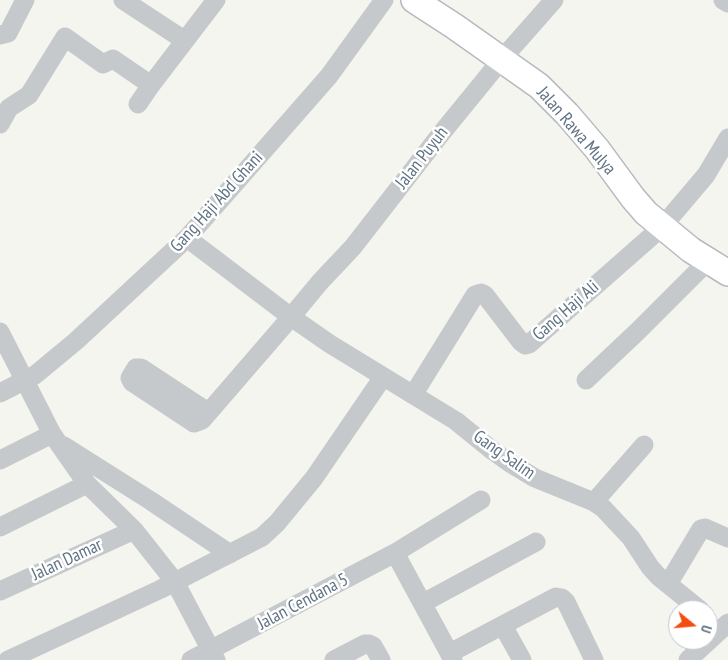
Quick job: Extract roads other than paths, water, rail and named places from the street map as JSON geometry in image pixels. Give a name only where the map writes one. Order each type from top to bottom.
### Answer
[{"type":"main road","name":"Jalan Rawa Mulya","points":[[414,0],[502,59],[538,86],[567,114],[597,149],[633,198],[662,228],[718,267]]},
{"type":"street","points":[[0,35],[8,33],[25,0]]},
{"type":"street","points":[[123,0],[184,40]]},
{"type":"street","points":[[138,104],[184,40],[216,0]]},
{"type":"street","name":"Gang Haji Abd Ghani","points":[[0,393],[25,381],[76,340],[187,238],[330,76],[384,0]]},
{"type":"street","name":"Jalan Puyuh","points":[[208,412],[320,282],[353,247],[440,135],[502,59],[554,0]]},
{"type":"street","points":[[723,0],[728,4]]},
{"type":"street","points":[[0,124],[9,108],[29,95],[66,37],[103,64],[113,59],[151,85]]},
{"type":"street","points":[[662,228],[706,175],[728,138]]},
{"type":"street","name":"Gang Haji Ali","points":[[413,395],[475,295],[481,293],[485,295],[521,342],[526,345],[529,344],[662,228]]},
{"type":"street","name":"Gang Salim","points":[[187,238],[291,317],[383,377],[456,420],[493,451],[535,478],[594,502],[603,508],[631,538],[650,567],[688,600]]},
{"type":"street","points":[[586,380],[638,331],[718,267]]},
{"type":"street","points":[[0,332],[54,438],[87,484],[134,530],[174,582],[213,655]]},
{"type":"street","points":[[8,660],[174,582],[262,537],[277,523],[314,478],[383,377]]},
{"type":"street","points":[[54,438],[230,554]]},
{"type":"street","points":[[0,460],[54,438]]},
{"type":"street","points":[[594,502],[644,445]]},
{"type":"street","points":[[0,527],[87,484]]},
{"type":"street","name":"Jalan Cendana 5","points":[[191,660],[213,655],[395,553],[480,500]]},
{"type":"street","points":[[668,584],[701,529],[705,528],[728,538]]},
{"type":"street","name":"Jalan Damar","points":[[0,591],[134,530]]},
{"type":"street","points":[[423,603],[536,542]]},
{"type":"street","points":[[395,553],[452,657],[556,597],[562,598],[566,602],[594,660]]},
{"type":"street","points":[[503,626],[522,660]]},
{"type":"street","points":[[688,660],[726,627]]},
{"type":"street","points":[[334,660],[365,644],[369,644],[373,646],[380,660]]}]
